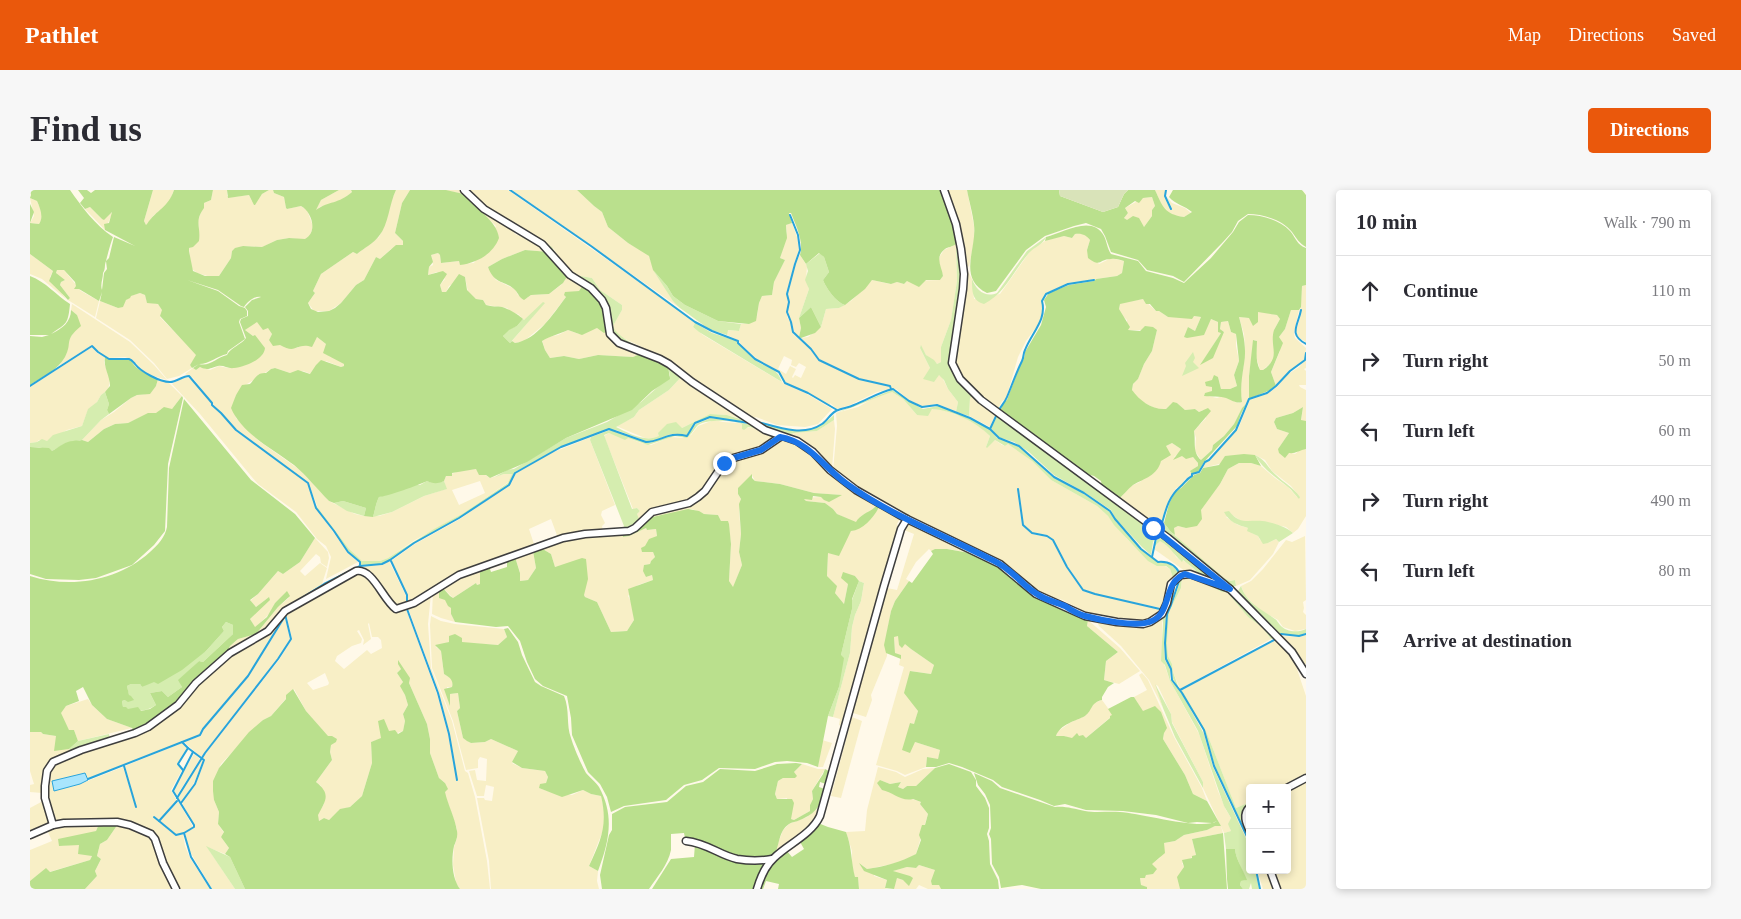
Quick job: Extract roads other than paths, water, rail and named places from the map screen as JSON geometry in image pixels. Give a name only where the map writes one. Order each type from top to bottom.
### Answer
[{"type":"street","points":[[464,190],[484,209],[542,244],[570,275],[591,288],[602,300],[606,308],[609,329],[613,338],[624,346],[660,359],[765,430],[802,444],[847,484],[907,519],[990,559],[1008,570],[1036,594],[1085,616],[1117,622],[1143,624],[1162,614],[1172,584],[1176,578],[1185,574],[1230,589]]},
{"type":"street","points":[[944,190],[956,224],[963,263],[963,290],[952,363],[960,379],[981,400],[1168,538],[1230,589],[1298,658],[1306,674]]},
{"type":"street","points":[[53,825],[45,798],[44,786],[47,771],[53,762],[74,752],[135,733],[148,727],[178,705],[201,678],[230,653],[268,631],[285,612],[356,571],[360,570],[366,573],[387,602],[396,610],[400,609],[420,600],[459,575],[564,538],[585,534],[630,531],[652,512],[689,503],[698,497],[724,463],[730,459],[761,450],[780,437]]},
{"type":"street","points":[[757,889],[772,859],[803,835],[820,816],[901,529],[907,519]]},
{"type":"street","points":[[1291,786],[1306,778]]},
{"type":"street","points":[[30,835],[53,825],[118,822],[142,829],[151,834],[155,839],[163,864],[176,889]]},
{"type":"street","points":[[686,841],[698,842],[736,859],[772,859]]},
{"type":"street","points":[[1271,874],[1277,889]]},
{"type":"water","points":[[85,773],[88,780],[54,791],[52,781]]},
{"type":"waterway","points":[[510,190],[695,322],[738,341],[755,359],[779,372],[785,383],[808,393],[837,410]]},
{"type":"waterway","points":[[1166,190],[1165,196],[1171,209]]},
{"type":"waterway","points":[[790,215],[798,235],[800,250],[787,294],[789,302],[787,312],[793,332],[811,349],[819,360],[859,379],[890,386],[891,389]]},
{"type":"waterway","points":[[999,410],[1006,399],[1023,360],[1025,350],[1041,320],[1042,301],[1046,294],[1068,284],[1094,280]]},
{"type":"waterway","points":[[1301,310],[1296,333],[1297,337],[1306,344]]},
{"type":"waterway","points":[[30,386],[92,346],[109,359],[130,359],[146,373],[166,382],[173,382],[189,376],[212,405],[236,430],[308,483],[316,508],[348,552],[360,562],[360,565]]},
{"type":"waterway","points":[[1160,530],[1172,496],[1192,474],[1199,472],[1205,462],[1236,430],[1249,399],[1267,393],[1276,386],[1290,371],[1305,360],[1306,353]]},
{"type":"waterway","points":[[758,422],[790,430],[807,430],[822,424],[838,410],[893,389],[909,401],[922,407],[937,405],[970,418],[990,429],[999,438],[1019,446],[1054,477],[1084,493],[1110,511],[1141,549],[1158,562],[1171,564],[1180,574]]},
{"type":"waterway","points":[[990,429],[997,414]]},
{"type":"waterway","points":[[297,601],[324,584],[360,566],[382,564],[390,560],[414,543],[459,518],[509,485],[515,473],[561,447],[609,429],[651,442],[675,435],[687,436],[695,423],[710,417],[749,423]]},
{"type":"waterway","points":[[1018,489],[1023,525],[1032,533],[1047,536],[1053,540],[1067,567],[1083,590],[1160,609]]},
{"type":"waterway","points":[[1152,557],[1156,538]]},
{"type":"waterway","points":[[391,561],[407,595],[407,603]]},
{"type":"waterway","points":[[1180,578],[1167,614],[1166,659],[1171,669],[1172,680],[1204,730],[1214,766],[1246,834]]},
{"type":"waterway","points":[[407,609],[438,693],[449,734],[457,780]]},
{"type":"waterway","points":[[177,798],[205,753],[278,659],[291,639],[285,614]]},
{"type":"waterway","points":[[88,779],[200,735],[248,676],[285,616]]},
{"type":"waterway","points":[[1281,634],[1299,636],[1306,634]]},
{"type":"waterway","points":[[1180,690],[1276,639]]},
{"type":"waterway","points":[[181,803],[195,784],[204,760],[182,742]]},
{"type":"waterway","points":[[183,770],[178,764],[188,748]]},
{"type":"waterway","points":[[193,752],[173,791],[194,825],[194,827],[184,833],[191,857],[211,889]]},
{"type":"waterway","points":[[124,766],[136,807]]},
{"type":"waterway","points":[[177,801],[159,821],[176,835],[184,833]]},
{"type":"waterway","points":[[154,817],[159,821]]},
{"type":"waterway","points":[[1257,874],[1260,889]]}]
